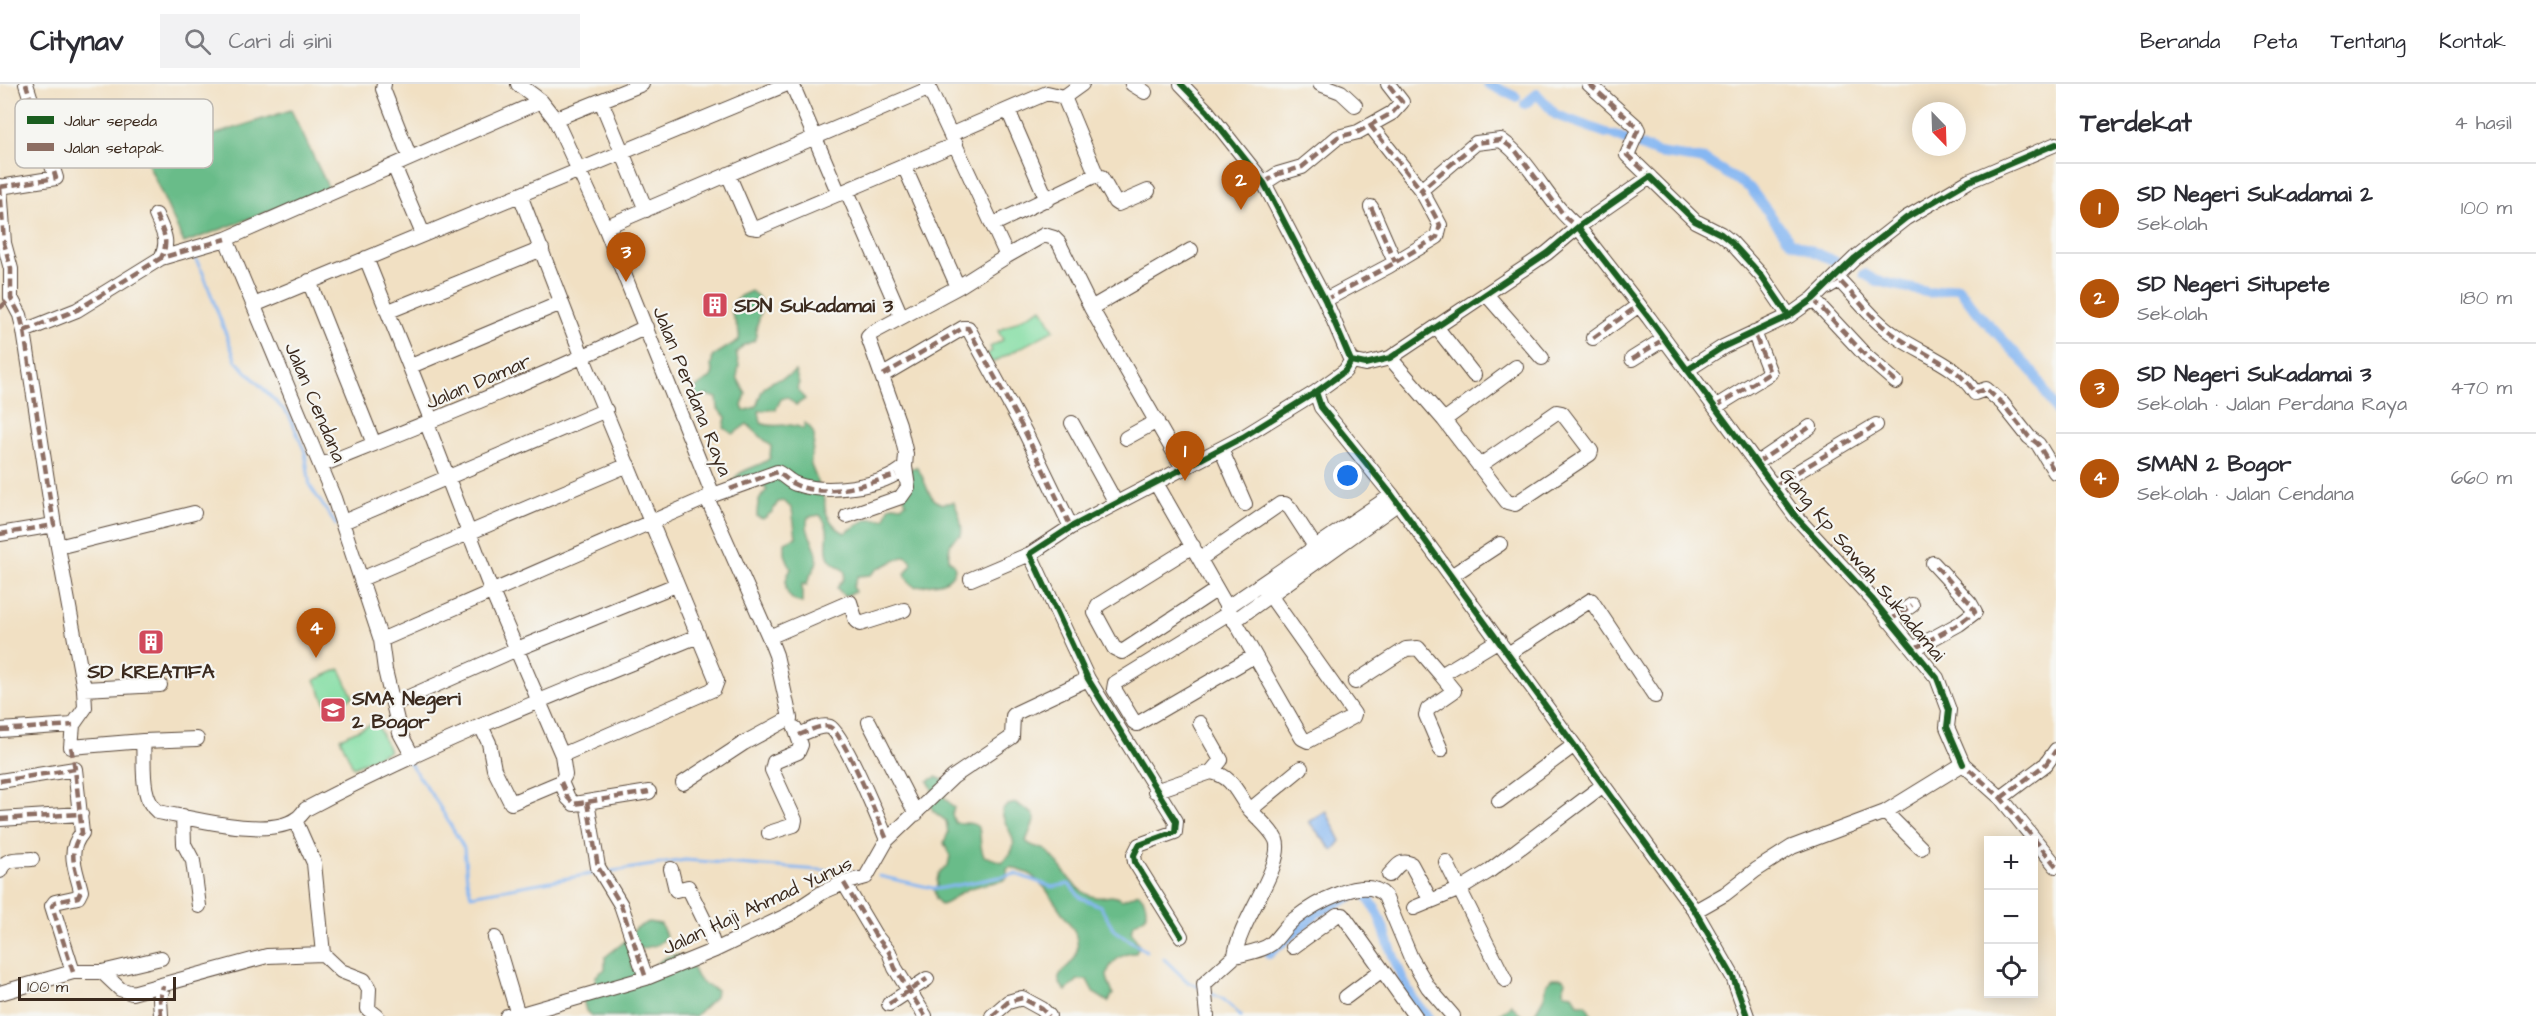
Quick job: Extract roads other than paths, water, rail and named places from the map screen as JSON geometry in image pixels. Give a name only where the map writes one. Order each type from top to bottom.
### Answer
[{"type":"street","points":[[26,84],[31,99]]},
{"type":"street","points":[[384,84],[383,89],[410,158]]},
{"type":"street","name":"Jalan Perdana Raya","points":[[518,84],[541,100],[555,119],[605,227],[646,327],[710,496],[776,655],[790,718],[799,735]]},
{"type":"street","points":[[555,119],[642,84]]},
{"type":"street","points":[[254,305],[790,84],[901,316]]},
{"type":"street","points":[[728,174],[751,226],[755,229],[904,166],[1008,110],[1047,93],[1064,97],[1082,84]]},
{"type":"street","points":[[1132,84],[1145,92]]},
{"type":"street","points":[[1181,84],[1207,111],[1264,183],[1325,300],[1351,361]]},
{"type":"street","points":[[1320,84],[1341,92],[1355,105]]},
{"type":"street","points":[[1264,183],[1278,174],[1302,167],[1338,137],[1358,132],[1392,113],[1402,102],[1388,84]]},
{"type":"street","points":[[1589,84],[1636,126],[1638,130],[1627,155],[1695,221],[1721,234],[1731,242],[1761,275],[1789,316]]},
{"type":"street","points":[[605,227],[816,139],[927,87],[954,139],[1007,256]]},
{"type":"street","points":[[1064,97],[1097,176],[1101,177],[1114,202],[1118,204],[1148,191]]},
{"type":"street","points":[[24,331],[76,310],[161,258],[226,239],[541,100]]},
{"type":"street","points":[[601,101],[646,210]]},
{"type":"street","points":[[1008,110],[1047,200]]},
{"type":"street","points":[[1325,300],[1395,262],[1437,237],[1440,232],[1440,225],[1421,190],[1370,125]]},
{"type":"street","name":"Gang Kp Sawah Sukadamai","points":[[1421,190],[1476,143],[1501,140],[1515,150],[1566,218],[1578,227],[1639,305],[1797,517],[1872,598],[1937,678],[1949,711],[1947,727],[1963,764]]},
{"type":"street","points":[[1818,294],[1856,258],[1906,218],[1969,181],[2056,144]]},
{"type":"street","points":[[394,166],[423,234]]},
{"type":"street","points":[[904,166],[958,287]]},
{"type":"street","points":[[53,168],[56,178],[0,186],[4,243],[11,269],[11,298],[20,315],[24,331],[54,525],[84,689],[84,708],[73,725],[71,747],[82,833],[73,843],[72,853],[81,891],[78,897],[55,902],[52,906],[73,972]]},
{"type":"street","points":[[994,224],[1097,176]]},
{"type":"street","points":[[1351,361],[1365,364],[1390,358],[1547,253],[1578,227],[1650,177]]},
{"type":"street","points":[[520,195],[561,303],[717,681],[714,689],[562,755]]},
{"type":"street","points":[[1371,207],[1395,262]]},
{"type":"street","points":[[156,215],[167,239],[161,258]]},
{"type":"street","points":[[847,516],[901,497],[908,487],[904,444],[883,375],[868,337],[1044,236],[1054,238],[1059,243],[1091,308],[1183,468]]},
{"type":"street","name":"Jalan Cendana","points":[[226,239],[322,465],[343,522],[381,640],[393,704],[407,760]]},
{"type":"street","points":[[389,311],[542,249]]},
{"type":"street","points":[[1091,308],[1191,250]]},
{"type":"street","points":[[366,258],[411,366],[447,478],[468,532],[562,755],[565,775],[561,782],[511,802],[494,769],[489,743],[482,726]]},
{"type":"street","points":[[1687,370],[1723,347],[1789,316],[1839,280],[1896,337],[1945,364],[1969,383],[1975,393],[1986,389],[2002,403],[2029,437],[2038,444],[2055,472]]},
{"type":"street","points":[[309,281],[374,444]]},
{"type":"street","points":[[1486,294],[1542,358]]},
{"type":"street","points":[[1818,294],[1866,356],[1896,382]]},
{"type":"street","points":[[0,308],[11,298]]},
{"type":"street","points":[[411,366],[561,303]]},
{"type":"street","points":[[1593,338],[1639,305]]},
{"type":"street","name":"Jalan Damar","points":[[322,465],[429,423],[583,357],[646,327]]},
{"type":"street","points":[[883,375],[963,328],[968,328],[1026,434],[1071,526]]},
{"type":"street","points":[[1437,328],[1474,375]]},
{"type":"street","points":[[1715,408],[1770,373],[1754,332]]},
{"type":"street","points":[[1632,359],[1664,339]]},
{"type":"street","points":[[1390,358],[1443,420],[1506,502],[1515,504],[1590,454],[1591,451],[1562,413],[1557,412],[1479,466]]},
{"type":"street","points":[[971,579],[1030,554],[1071,526],[1221,449],[1316,392],[1344,371],[1351,361]]},
{"type":"street","points":[[1443,420],[1516,367]]},
{"type":"street","points":[[1316,392],[1321,407],[1395,500],[1499,640],[1573,746],[1695,911],[1733,977],[1747,1016]]},
{"type":"street","points":[[343,522],[606,410]]},
{"type":"street","points":[[1126,438],[1157,421]]},
{"type":"street","points":[[1072,423],[1116,503]]},
{"type":"street","points":[[1774,486],[1876,425]]},
{"type":"street","points":[[1757,463],[1810,427]]},
{"type":"street","points":[[1221,449],[1245,504]]},
{"type":"street","points":[[361,579],[628,465]]},
{"type":"street","points":[[381,640],[710,496],[777,472],[794,484],[820,490],[864,484],[896,475],[905,467]]},
{"type":"street","points":[[1156,483],[1254,656],[1305,740],[1353,717],[1353,711],[1265,590]]},
{"type":"street","points":[[1254,656],[1137,724],[1114,686],[1230,614],[1395,500]]},
{"type":"street","points":[[1216,590],[1122,652],[1114,648],[1094,609],[1280,504],[1286,504],[1290,508],[1316,548]]},
{"type":"street","points":[[58,547],[194,513]]},
{"type":"street","points":[[0,534],[54,525]]},
{"type":"street","points":[[1265,590],[1316,548],[1334,542]]},
{"type":"street","points":[[1451,576],[1500,544]]},
{"type":"street","points":[[1030,554],[1088,679],[1155,791],[1176,821],[1175,832],[1139,845],[1134,855],[1135,862],[1181,936]]},
{"type":"street","points":[[1914,648],[1959,624],[1975,612],[1970,603],[1933,563]]},
{"type":"street","points":[[393,704],[517,649],[676,585]]},
{"type":"street","points":[[1508,654],[1591,600],[1655,696]]},
{"type":"street","points":[[769,638],[850,602],[856,621],[860,624],[904,610]]},
{"type":"street","points":[[1889,621],[1912,605]]},
{"type":"street","points":[[143,741],[146,793],[150,806],[158,812],[252,828],[270,828],[295,820],[306,809],[482,726],[698,636]]},
{"type":"street","points":[[1147,636],[1157,658]]},
{"type":"street","points":[[1441,675],[1499,640]]},
{"type":"street","points":[[1355,682],[1406,649],[1418,648],[1454,691],[1428,709],[1426,715],[1441,750]]},
{"type":"street","name":"Jalan Haji Ahmad Yunus","points":[[512,1016],[646,978],[715,950],[790,914],[823,892],[844,883],[866,878],[887,840],[953,777],[1012,737],[1013,716],[1016,713],[1088,679]]},
{"type":"street","points":[[84,689],[160,685]]},
{"type":"street","points":[[683,783],[744,743],[790,718]]},
{"type":"street","points":[[869,722],[916,814]]},
{"type":"street","points":[[1200,723],[1221,760],[1211,772]]},
{"type":"street","points":[[0,730],[73,725]]},
{"type":"street","points":[[769,833],[794,825],[795,820],[772,770],[774,762],[798,752],[801,745],[799,735],[830,727],[847,750],[887,840]]},
{"type":"street","points":[[71,747],[197,739]]},
{"type":"street","points":[[1499,801],[1573,746]]},
{"type":"street","points":[[2001,798],[2046,764],[2056,750]]},
{"type":"street","points":[[1695,911],[1725,894],[1756,870],[1792,847],[1885,812],[1963,764],[2001,798],[2056,866]]},
{"type":"street","points":[[1250,810],[1301,768]]},
{"type":"street","points":[[0,781],[75,770]]},
{"type":"street","points":[[1155,791],[1211,772],[1220,773],[1230,780],[1250,810],[1274,836],[1277,843],[1277,855],[1267,880],[1244,922],[1236,944],[1235,956]]},
{"type":"street","points":[[561,782],[574,804],[649,792]]},
{"type":"street","points":[[1414,908],[1460,889],[1488,872],[1602,786]]},
{"type":"street","points":[[587,802],[598,867],[621,905],[646,978]]},
{"type":"street","points":[[1885,812],[1921,848]]},
{"type":"street","points":[[0,819],[81,814]]},
{"type":"street","points":[[183,816],[184,844],[194,861],[199,906]]},
{"type":"street","points":[[295,820],[314,863],[323,954],[341,971],[364,980],[369,989],[368,1010],[377,1016]]},
{"type":"street","points":[[0,871],[9,860],[32,858]]},
{"type":"street","points":[[1446,862],[1504,980]]},
{"type":"street","points":[[1389,874],[1400,863],[1411,864],[1431,901]]},
{"type":"street","points":[[671,869],[676,890],[688,887],[708,928],[715,950]]},
{"type":"street","points":[[844,883],[875,935],[889,952],[925,1016]]},
{"type":"street","points":[[1207,1016],[1204,984],[1235,956],[1269,946],[1292,920],[1350,888],[1367,887],[1380,891],[1385,896],[1411,958],[1428,987],[1453,1016]]},
{"type":"street","points":[[1293,946],[1336,915],[1343,915],[1415,1016]]},
{"type":"street","points":[[495,938],[512,1016]]},
{"type":"street","points":[[102,972],[120,989],[132,993],[161,993],[243,960],[267,956],[323,954]]},
{"type":"street","points":[[0,993],[73,972],[102,972],[161,958]]},
{"type":"street","points":[[1346,997],[1382,970]]},
{"type":"street","points":[[889,1004],[927,979]]},
{"type":"street","points":[[161,993],[161,1016]]},
{"type":"street","points":[[992,1016],[1008,1002],[1022,998],[1042,1009],[1049,1016]]},
{"type":"water","points":[[1326,811],[1341,841],[1333,851],[1309,822]]},
{"type":"waterway","points":[[1488,84],[1516,97]]},
{"type":"waterway","points":[[1525,104],[1537,94],[1556,115],[1606,133]]},
{"type":"waterway","points":[[1614,135],[1658,153],[1705,160],[1750,188],[1790,241],[1848,267]]},
{"type":"waterway","points":[[192,253],[203,273],[236,361],[289,415],[305,452],[310,486],[336,525]]},
{"type":"waterway","points":[[1864,274],[1877,281],[1931,293],[1958,287],[1978,313],[2034,373],[2056,411]]},
{"type":"waterway","points":[[409,762],[438,804],[464,848],[471,895],[597,873]]},
{"type":"waterway","points":[[607,872],[685,860],[860,873]]},
{"type":"waterway","points":[[879,876],[937,889],[1016,874],[1052,887],[1069,884],[1081,898],[1100,906],[1115,931],[1146,951]]},
{"type":"waterway","points":[[1269,954],[1317,913],[1362,891],[1378,914],[1404,983],[1411,996],[1428,1016]]},
{"type":"waterway","points":[[1164,959],[1188,982],[1199,987]]},
{"type":"waterway","points":[[1208,992],[1223,999],[1241,1016]]},
{"type":"place","name":"SD Negeri Situpete","points":[[1241,210]]},
{"type":"place","name":"SD Negeri Sukadamai 3","points":[[626,282]]},
{"type":"place","name":"SDN Sukadamai 3","points":[[715,305]]},
{"type":"place","name":"SD Negeri Sukadamai 2","points":[[1185,481]]},
{"type":"place","name":"SD KREATIFA","points":[[151,642]]},
{"type":"place","name":"SMAN 2 Bogor","points":[[316,658]]},
{"type":"place","name":"SMA Negeri 2 Bogor","points":[[333,710]]}]
